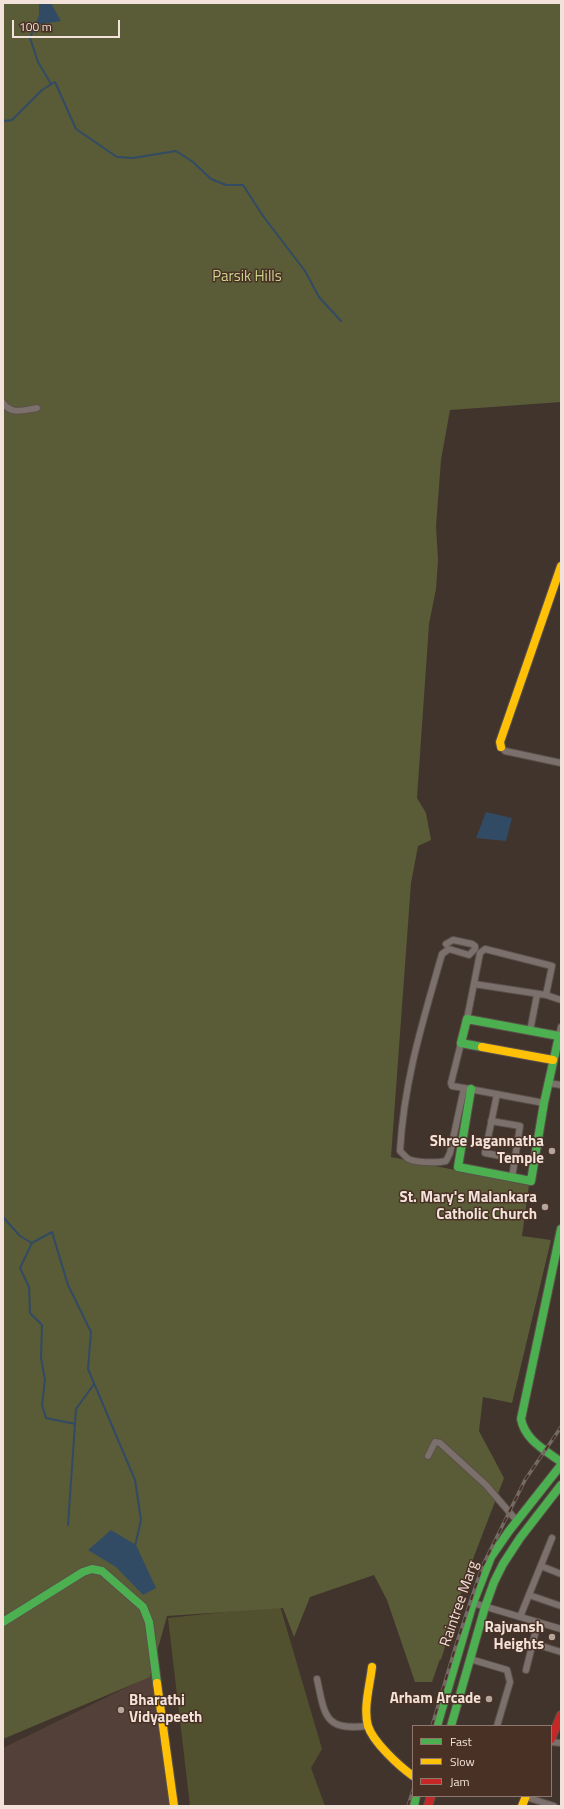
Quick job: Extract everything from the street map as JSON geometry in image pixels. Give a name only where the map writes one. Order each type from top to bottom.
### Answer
[{"type":"street","points":[[3,404],[14,412],[37,408]]},
{"type":"street","points":[[561,566],[500,742],[501,747],[505,751],[561,763]]},
{"type":"street","points":[[446,944],[453,940],[472,944],[475,946],[475,949],[469,955],[449,949],[442,954],[410,1067],[405,1098],[400,1151],[407,1158],[419,1161],[446,1161],[450,1153],[467,1088]]},
{"type":"street","points":[[544,1103],[452,1086],[451,1083],[467,1019],[480,953],[485,949],[552,966],[546,996]]},
{"type":"street","points":[[474,984],[546,996],[561,1000]]},
{"type":"street","points":[[530,1031],[537,995]]},
{"type":"street","points":[[467,1019],[559,1036]]},
{"type":"street","points":[[467,1088],[458,1167],[531,1182],[533,1179],[544,1103],[561,1027]]},
{"type":"street","points":[[461,1043],[553,1060]]},
{"type":"street","points":[[548,1083],[561,1085]]},
{"type":"street","points":[[496,1094],[485,1153],[516,1159]]},
{"type":"street","points":[[491,1121],[520,1126],[512,1178]]},
{"type":"street","points":[[561,1229],[521,1419],[521,1425],[526,1433],[561,1463]]},
{"type":"street","points":[[428,1456],[435,1442],[440,1443],[486,1485],[517,1521]]},
{"type":"street","name":"Raintree Marg","points":[[437,1725],[473,1603],[491,1557],[561,1463]]},
{"type":"street","name":"Raintree Marg","points":[[451,1725],[485,1607],[503,1564],[561,1486]]},
{"type":"street","points":[[520,1617],[552,1538]]},
{"type":"street","points":[[541,1566],[561,1574]]},
{"type":"street","points":[[3,1622],[83,1572],[92,1569],[102,1571],[143,1607],[149,1622],[174,1806]]},
{"type":"street","points":[[529,1595],[561,1606]]},
{"type":"street","points":[[473,1603],[561,1629]]},
{"type":"street","points":[[526,1670],[538,1622]]},
{"type":"street","points":[[532,1643],[561,1652]]},
{"type":"street","points":[[470,1659],[507,1670],[510,1682],[497,1725]]},
{"type":"street","points":[[372,1667],[368,1708],[368,1726],[399,1767],[412,1775]]},
{"type":"street","points":[[317,1678],[321,1698],[328,1718],[332,1723],[346,1728],[368,1726]]},
{"type":"street","points":[[552,1738],[561,1715]]},
{"type":"street","points":[[529,1797],[554,1806]]},
{"type":"shaded area","points":[[280,1606],[322,1749],[311,1768],[325,1806],[190,1806],[168,1618]]},
{"type":"shaded area","name":"Bharathi Vidyapeeth","points":[[156,1673],[178,1806],[3,1806],[3,1748]]},
{"type":"green space","name":"Parsik Hills","points":[[3,3],[561,3],[561,402],[450,410],[441,460],[436,526],[438,560],[436,589],[429,624],[417,798],[426,813],[431,840],[418,846],[411,883],[391,1157],[529,1185],[522,1236],[551,1240],[512,1403],[483,1397],[479,1431],[504,1478],[465,1580],[441,1660],[440,1659],[432,1682],[415,1682],[387,1600],[374,1575],[310,1597],[294,1637],[283,1608],[167,1616],[150,1677],[3,1739]]},
{"type":"water","points":[[39,3],[51,3],[61,21],[35,25],[39,15]]},
{"type":"water","points":[[486,812],[512,818],[506,841],[476,838]]},
{"type":"water","points":[[111,1530],[136,1545],[156,1588],[143,1595],[116,1567],[88,1550]]},
{"type":"waterway","points":[[35,25],[30,38],[38,62],[51,84]]},
{"type":"waterway","points":[[3,121],[12,120],[42,90],[55,82],[76,129],[117,157],[133,158],[176,151],[193,162],[211,179],[226,185],[243,185],[263,216],[305,271],[319,297],[341,321]]},
{"type":"waterway","points":[[3,1217],[20,1236],[32,1243],[52,1232],[68,1285],[91,1332],[88,1369],[135,1480],[141,1520],[135,1546]]},
{"type":"waterway","points":[[32,1243],[20,1268],[29,1287],[30,1313],[42,1325],[41,1358],[45,1380],[42,1405],[46,1418],[75,1424]]},
{"type":"waterway","points":[[68,1525],[76,1409],[94,1384]]},
{"type":"railway","points":[[432,1725],[456,1645],[482,1567],[525,1480],[561,1427]]},
{"type":"railway","points":[[408,1806],[412,1793]]},
{"type":"traffic: fast","points":[[471,1089],[458,1167],[531,1181],[544,1103],[559,1036],[467,1019],[461,1043],[482,1047]]},
{"type":"traffic: fast","points":[[561,1229],[521,1419],[523,1426],[531,1439],[542,1449],[561,1462]]},
{"type":"traffic: fast","points":[[437,1725],[473,1603],[491,1557],[509,1531],[561,1465]]},
{"type":"traffic: fast","points":[[451,1725],[485,1607],[494,1582],[503,1564],[520,1538],[561,1485]]},
{"type":"traffic: fast","points":[[3,1622],[83,1572],[92,1569],[102,1571],[143,1607],[149,1622],[157,1683]]},
{"type":"traffic: fast","points":[[414,1806],[416,1797]]},
{"type":"traffic: slow","points":[[501,747],[500,742],[561,566]]},
{"type":"traffic: slow","points":[[482,1047],[553,1060]]},
{"type":"traffic: slow","points":[[372,1667],[366,1712],[368,1726],[375,1739],[381,1746],[394,1760],[412,1775]]},
{"type":"traffic: slow","points":[[157,1683],[174,1806]]},
{"type":"traffic: slow","points":[[522,1806],[526,1797]]},
{"type":"traffic: jam","points":[[552,1737],[561,1715]]},
{"type":"traffic: jam","points":[[428,1806],[431,1797]]},
{"type":"place","name":"Shree Jagannatha Temple","points":[[552,1151]]},
{"type":"place","name":"St. Mary's Malankara Catholic Church","points":[[545,1207]]},
{"type":"place","name":"Rajvansh Heights","points":[[552,1637]]},
{"type":"place","name":"Arham Arcade","points":[[489,1699]]},
{"type":"place","name":"Bharathi Vidyapeeth","points":[[121,1710]]}]
